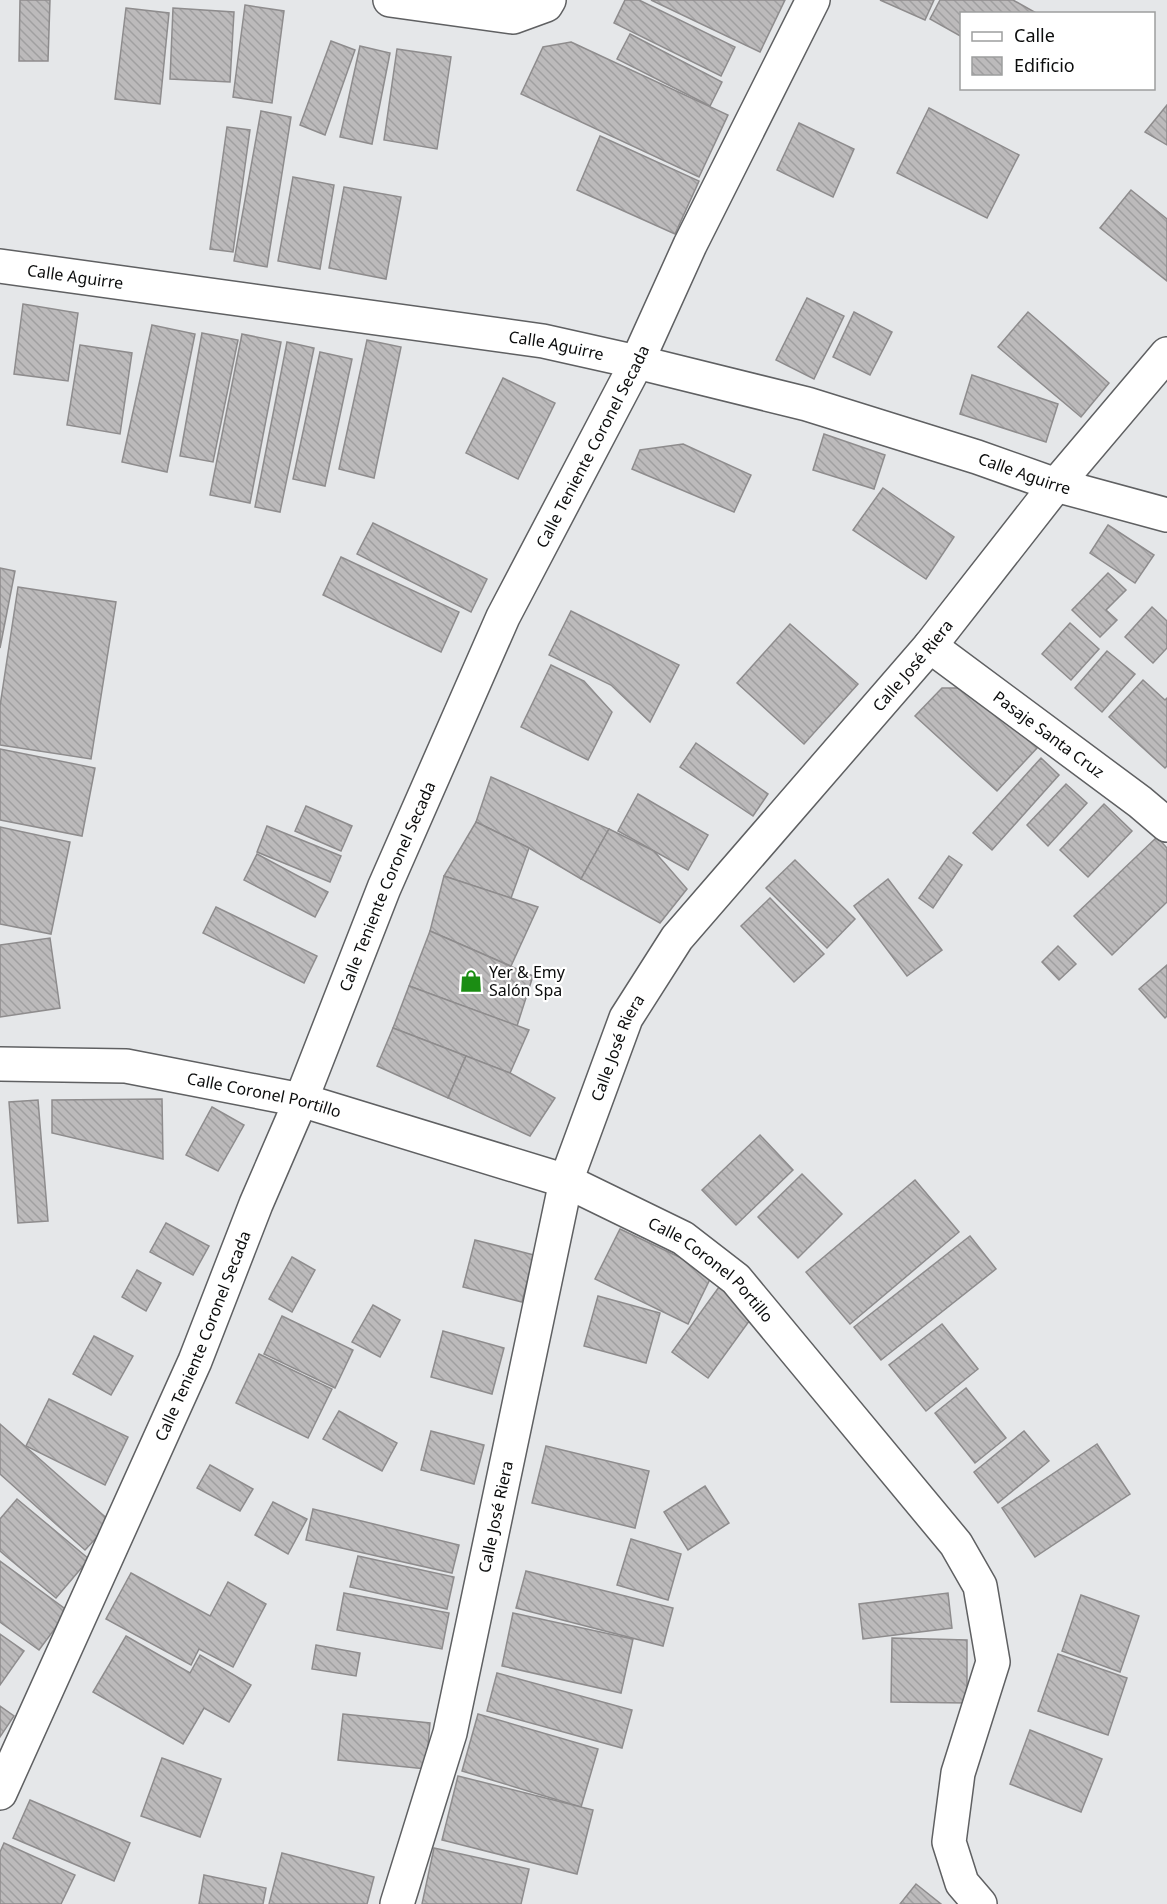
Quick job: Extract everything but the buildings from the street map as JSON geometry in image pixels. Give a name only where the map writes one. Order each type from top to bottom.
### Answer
[{"type":"street","points":[[390,0],[513,17],[546,5],[549,0]]},
{"type":"street","name":"Calle Teniente Coronel Secada","points":[[0,1793],[195,1361],[384,888],[503,617],[637,362],[690,245],[813,0]]},
{"type":"street","name":"Calle Aguirre","points":[[0,266],[543,342],[637,362],[807,404],[977,457],[1056,485],[1167,515]]},
{"type":"street","name":"Calle José Riera","points":[[397,1904],[450,1733],[566,1181],[626,1018],[677,938],[930,646],[1056,485],[1167,354]]},
{"type":"street","name":"Pasaje Santa Cruz","points":[[930,646],[1140,802],[1167,825]]},
{"type":"street","name":"Calle Coronel Portillo","points":[[0,1064],[126,1066],[301,1100],[566,1181],[682,1239],[736,1279],[956,1544],[980,1586],[993,1662],[958,1773],[949,1842],[962,1882],[980,1904]]},
{"type":"place","name":"Yer & Emy Salón Spa","points":[[471,981]]}]
